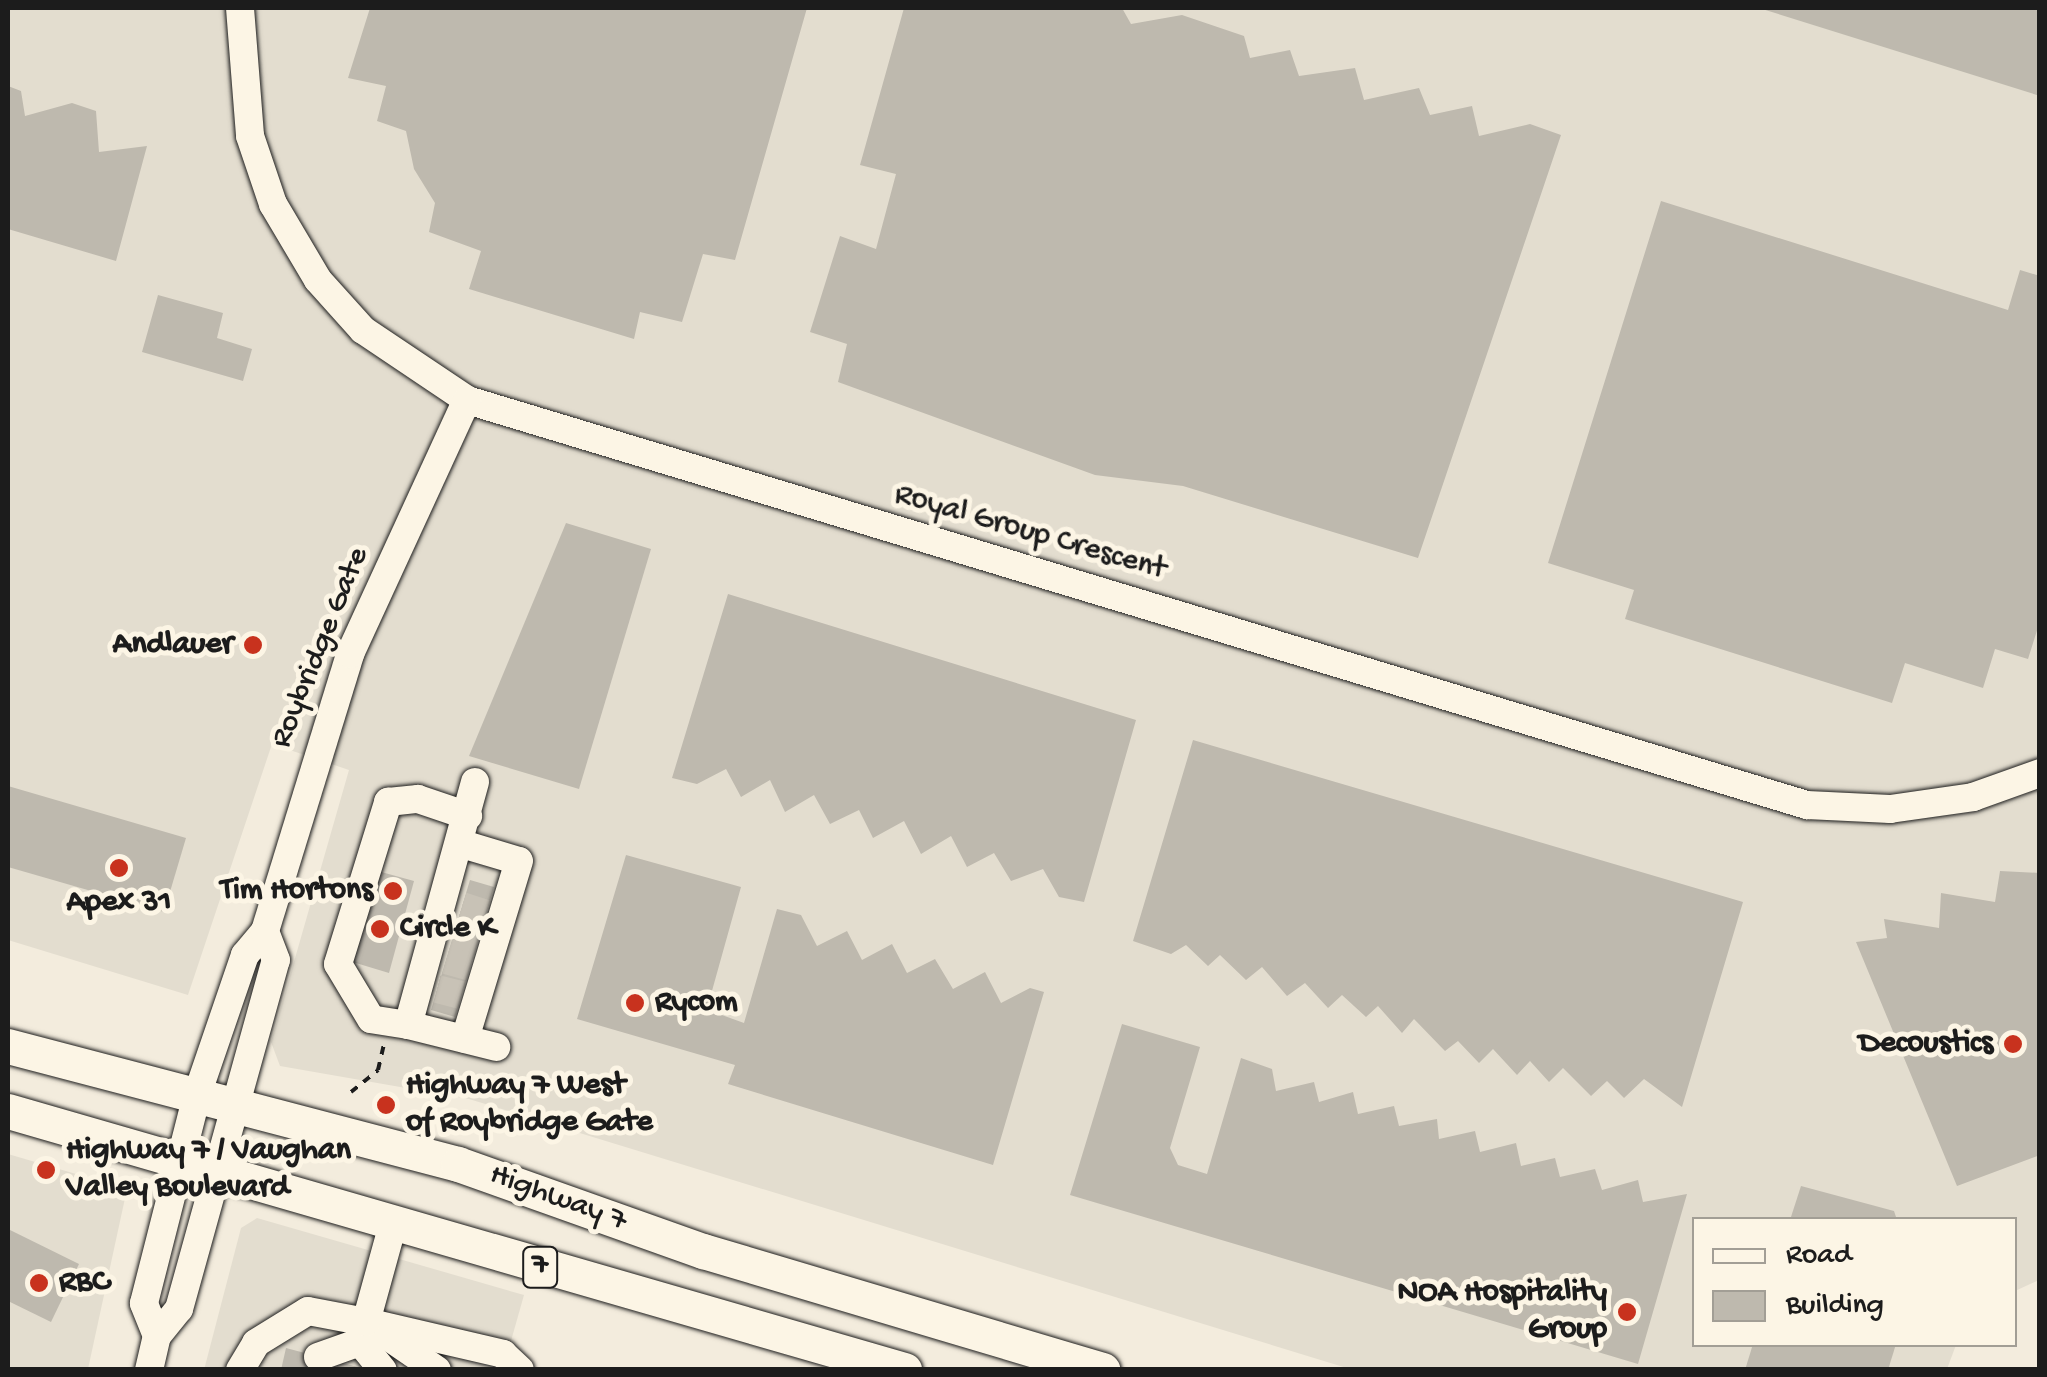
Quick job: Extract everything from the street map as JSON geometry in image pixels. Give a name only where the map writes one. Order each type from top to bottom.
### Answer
[{"type":"main road","name":"Highway 7","points":[[8,1046],[458,1164],[703,1251],[1103,1370]]},
{"type":"main road","name":"Highway 7","points":[[8,1111],[176,1163],[904,1370]]},
{"type":"street","name":"Royal Group Crescent","points":[[240,8],[250,136],[273,204],[318,280],[363,330],[466,400],[1807,805],[1890,809],[1974,797],[2040,773]]},
{"type":"street","name":"Roybridge Gate","points":[[265,931],[276,960],[179,1309],[157,1336],[144,1303],[176,1163],[197,1095],[245,955],[265,931],[350,654],[466,400]]},
{"type":"street","points":[[465,1039],[462,844],[475,782]]},
{"type":"street","points":[[468,816],[400,798],[382,819],[338,964],[371,1020],[496,1047]]},
{"type":"street","points":[[399,1024],[462,951],[520,861],[462,844]]},
{"type":"street","points":[[360,1343],[394,1224]]},
{"type":"street","points":[[240,1370],[256,1343],[308,1312],[360,1343],[437,1369]]},
{"type":"street","points":[[149,1370],[157,1336]]},
{"type":"street","points":[[360,1343],[383,1370]]},
{"type":"street","points":[[318,1357],[360,1343],[503,1354],[520,1370]]},
{"type":"path","points":[[351,1092],[378,1070],[399,1024]]},
{"type":"shaded area","points":[[8,8],[2039,8],[2039,1280],[2017,1290],[2017,1217],[1692,1217],[1692,1347],[1955,1347],[1947,1369],[1350,1369],[469,1099],[280,1066],[271,1042],[349,770],[272,744],[188,995],[8,940]]},
{"type":"shaded area","points":[[8,1154],[127,1189],[88,1369],[8,1369]]},
{"type":"shaded area","points":[[257,1218],[524,1295],[503,1369],[204,1370],[241,1228]]},
{"type":"building","points":[[370,8],[807,8],[735,260],[703,254],[682,322],[640,312],[634,339],[469,289],[481,251],[429,232],[435,203],[414,169],[406,131],[377,121],[386,86],[348,78]]},
{"type":"building","points":[[904,8],[1122,8],[1131,24],[1182,15],[1244,36],[1250,58],[1290,50],[1299,76],[1355,68],[1364,100],[1419,88],[1430,115],[1472,106],[1479,136],[1530,124],[1561,135],[1418,558],[1183,486],[1095,475],[838,382],[847,344],[810,332],[840,236],[876,249],[896,174],[860,165]]},
{"type":"building","points":[[1759,8],[2040,8],[2040,96]]},
{"type":"building","points":[[8,86],[21,91],[25,116],[72,103],[96,111],[99,152],[147,146],[116,261],[8,229]]},
{"type":"building","points":[[1661,201],[2008,310],[2020,270],[2040,276],[2040,621],[2028,659],[1995,649],[1983,688],[1905,663],[1892,703],[1625,619],[1634,590],[1548,563]]},
{"type":"building","points":[[158,295],[223,313],[217,338],[252,349],[243,381],[142,352]]},
{"type":"building","points":[[566,523],[651,549],[579,789],[469,756]]},
{"type":"building","points":[[728,594],[1136,720],[1084,902],[1059,897],[1043,869],[1011,881],[994,853],[967,867],[951,836],[921,854],[904,821],[873,838],[859,810],[830,824],[814,795],[785,812],[770,780],[741,797],[726,769],[697,784],[672,778]]},
{"type":"building","points":[[1193,740],[1743,902],[1682,1107],[1644,1079],[1624,1098],[1607,1081],[1591,1096],[1563,1068],[1549,1082],[1530,1061],[1517,1075],[1493,1049],[1479,1063],[1458,1041],[1445,1051],[1414,1019],[1402,1033],[1378,1006],[1366,1017],[1342,995],[1328,1008],[1305,983],[1287,996],[1262,967],[1246,980],[1220,955],[1208,966],[1186,945],[1171,954],[1133,941]]},
{"type":"building","points":[[8,786],[186,838],[164,912],[8,867]]},
{"type":"building","points":[[626,855],[741,887],[710,998],[719,1014],[744,1023],[777,909],[801,915],[817,946],[847,931],[862,960],[892,944],[907,973],[935,959],[953,989],[985,972],[1001,1003],[1030,988],[1044,992],[993,1165],[728,1084],[735,1065],[577,1019]]},
{"type":"building","name":"Circle K","points":[[374,870],[414,881],[389,973],[346,960]]},
{"type":"building","points":[[2000,871],[2040,873],[2040,1155],[1957,1186],[1856,942],[1887,938],[1884,919],[1939,928],[1941,893],[1995,902]]},
{"type":"building","points":[[470,880],[494,887],[455,1017],[431,1010]]},
{"type":"building","points":[[1122,1024],[1200,1047],[1170,1148],[1178,1165],[1207,1174],[1241,1058],[1272,1069],[1276,1091],[1314,1082],[1319,1102],[1353,1092],[1358,1114],[1394,1106],[1399,1126],[1437,1119],[1439,1139],[1475,1131],[1480,1152],[1516,1143],[1521,1166],[1555,1158],[1560,1177],[1595,1169],[1602,1190],[1638,1180],[1643,1202],[1687,1194],[1638,1364],[1070,1195]]},
{"type":"building","points":[[1801,1186],[1894,1211],[1896,1217],[1791,1217]]},
{"type":"building","name":"RBC","points":[[8,1229],[79,1264],[51,1322],[8,1301]]},
{"type":"building","points":[[1752,1347],[1895,1347],[1888,1370],[1745,1370]]},
{"type":"building","points":[[286,1348],[361,1368],[361,1370],[281,1370]]},
{"type":"tunnel","points":[[462,906],[486,914]]},
{"type":"tunnel","points":[[454,934],[478,941]]},
{"type":"tunnel","points":[[446,960],[470,967]]},
{"type":"tunnel","points":[[437,989],[461,995]]},
{"type":"tunnel","points":[[352,1370],[353,1366]]},
{"type":"place","name":"Andlauer","points":[[253,645]]},
{"type":"place","name":"Apex 31","points":[[119,868]]},
{"type":"place","name":"Tim Hortons","points":[[393,891]]},
{"type":"place","name":"Circle K","points":[[380,929]]},
{"type":"place","name":"Rycom","points":[[635,1003]]},
{"type":"place","name":"Decoustics","points":[[2013,1044]]},
{"type":"place","name":"Highway 7 West of Roybridge Gate","points":[[386,1105]]},
{"type":"place","name":"Highway 7 / Vaughan Valley Boulevard","points":[[46,1170]]},
{"type":"place","name":"RBC","points":[[39,1283]]},
{"type":"place","name":"NOA Hospitality Group","points":[[1627,1312]]}]
